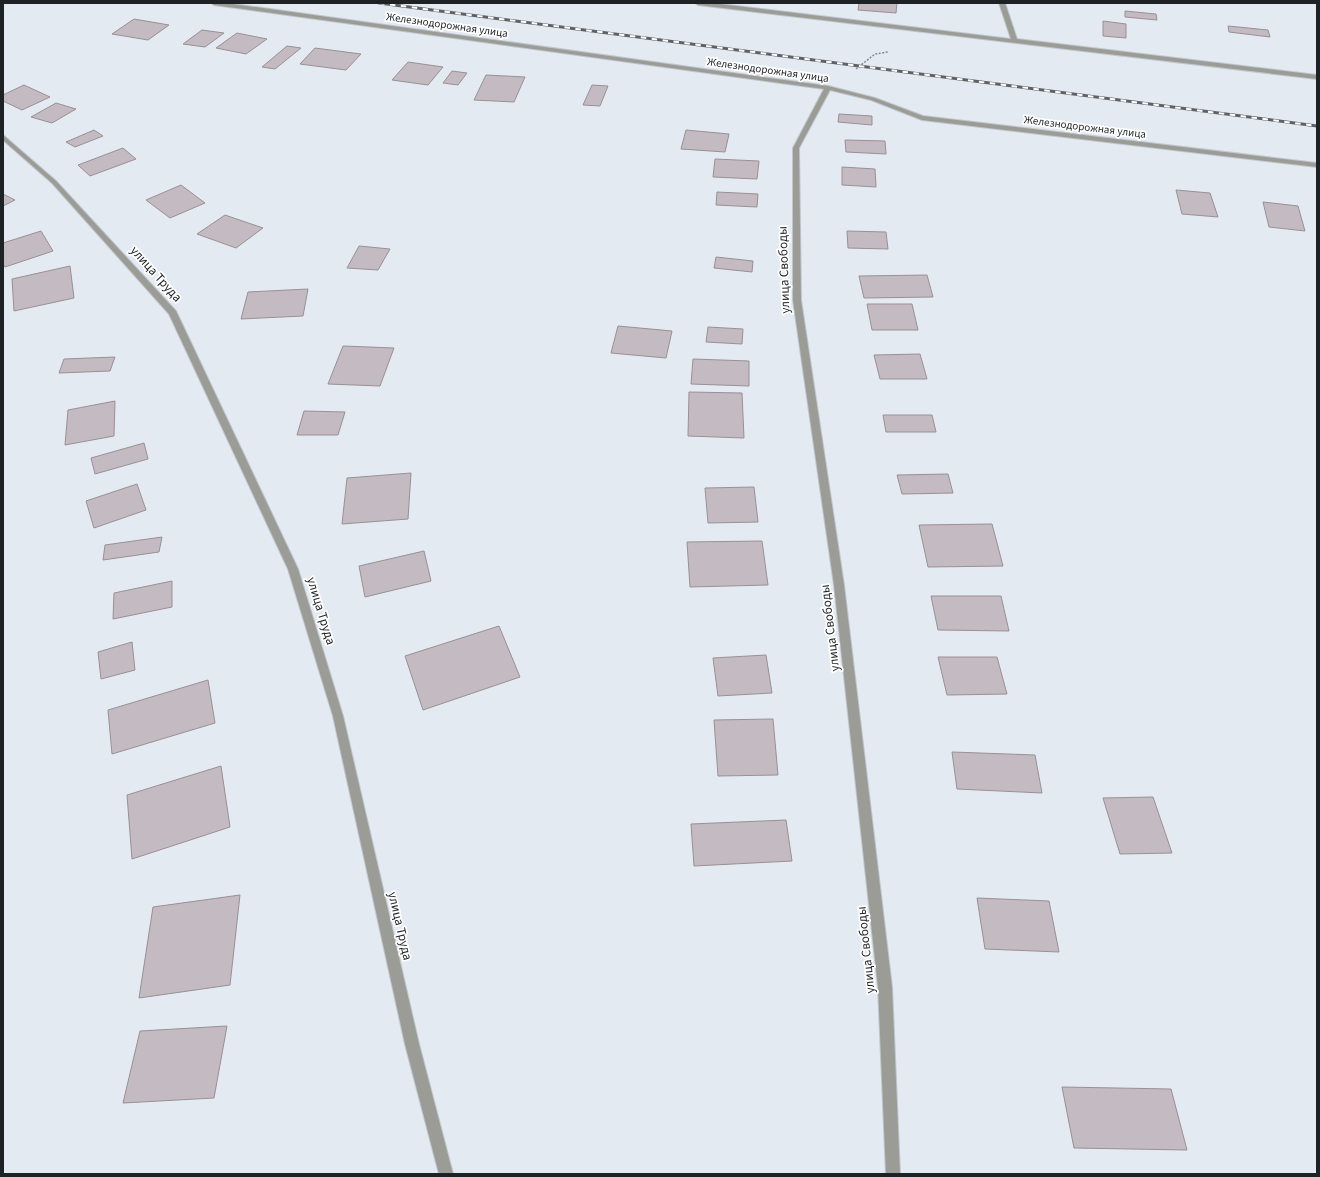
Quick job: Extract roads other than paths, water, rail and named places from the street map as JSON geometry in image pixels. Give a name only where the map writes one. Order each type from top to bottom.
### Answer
[{"type":"street","name":"Железнодорожная улица","points":[[214,3],[828,88],[873,98],[922,118],[1317,165]]},
{"type":"street","points":[[698,3],[1317,77]]},
{"type":"street","points":[[1002,3],[1015,41]]},
{"type":"street","name":"улица Свободы","points":[[828,88],[796,148],[797,300],[839,585],[885,987],[893,1174]]},
{"type":"street","name":"улица Труда","points":[[3,138],[54,182],[172,313],[293,569],[338,716],[412,1044],[446,1174]]},
{"type":"railway","points":[[379,3],[1317,126]]}]
